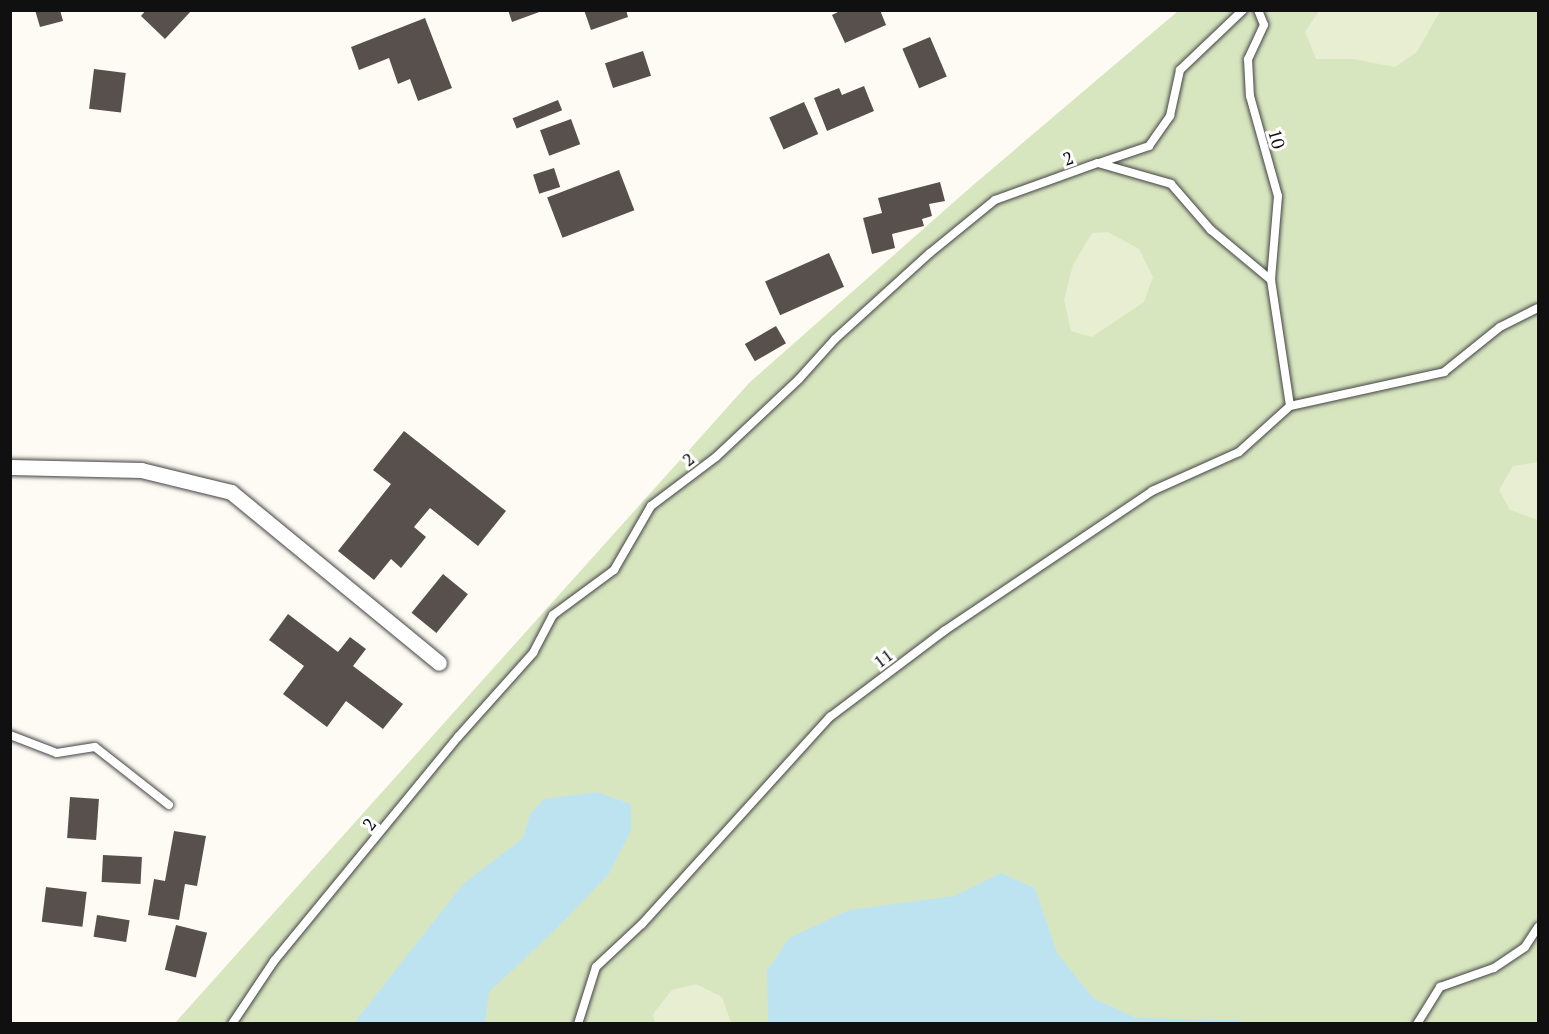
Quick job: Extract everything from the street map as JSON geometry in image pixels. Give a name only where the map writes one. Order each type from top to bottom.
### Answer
[{"type":"street","points":[[10,467],[141,470],[231,492],[439,663]]},
{"type":"lane","points":[[1098,163],[1149,146],[1170,116],[1180,70],[1243,10]]},
{"type":"lane","name":"10","points":[[1258,10],[1264,25],[1248,59],[1250,96],[1278,196],[1271,280],[1290,406]]},
{"type":"lane","name":"2","points":[[232,1023],[274,961],[458,737],[533,653],[553,615],[614,570],[651,506],[716,457],[799,379],[835,339],[930,253],[995,200],[1098,163],[1171,184],[1211,230],[1271,280]]},
{"type":"lane","points":[[1290,406],[1444,372],[1500,327],[1539,308]]},
{"type":"lane","name":"11","points":[[578,1023],[596,967],[642,924],[830,717],[944,631],[1152,491],[1239,452],[1290,406]]},
{"type":"lane","points":[[10,735],[57,753],[95,747],[169,805]]},
{"type":"lane","points":[[1417,1023],[1440,987],[1494,969],[1525,947],[1539,927]]},
{"type":"green space","points":[[1178,11],[1538,11],[1538,1023],[174,1024],[750,382],[972,186]]},
{"type":"green space","points":[[1319,11],[1440,11],[1417,52],[1395,67],[1353,59],[1316,59],[1305,32]]},
{"type":"green space","points":[[1108,232],[1139,249],[1153,277],[1144,302],[1092,337],[1071,331],[1064,300],[1073,265],[1092,233]]},
{"type":"green space","points":[[1538,462],[1538,520],[1510,510],[1499,490],[1513,466]]},
{"type":"green space","points":[[696,984],[722,997],[731,1023],[655,1023],[653,1014],[672,990]]},
{"type":"water","points":[[597,792],[631,804],[631,831],[608,875],[556,929],[489,992],[485,1023],[354,1023],[463,884],[523,838],[530,814],[544,799]]},
{"type":"water","points":[[1001,873],[1035,888],[1057,953],[1093,998],[1136,1018],[1238,1020],[1245,1023],[768,1023],[767,971],[789,938],[849,910],[954,896]]},
{"type":"building","points":[[35,10],[60,10],[63,21],[40,27]]},
{"type":"building","points":[[146,10],[192,10],[165,39],[141,16]]},
{"type":"building","points":[[508,10],[542,10],[542,11],[512,22]]},
{"type":"building","points":[[584,10],[626,10],[628,17],[591,30]]},
{"type":"building","points":[[842,10],[880,10],[886,25],[845,43],[832,15]]},
{"type":"building","points":[[425,18],[452,88],[418,101],[410,79],[398,84],[389,58],[359,70],[351,47]]},
{"type":"building","points":[[930,37],[947,77],[919,88],[902,49]]},
{"type":"building","points":[[643,51],[651,76],[613,88],[605,63]]},
{"type":"building","points":[[94,69],[126,73],[121,113],[89,109]]},
{"type":"building","points":[[864,86],[874,111],[827,131],[814,98],[839,88],[842,95]]},
{"type":"building","points":[[558,100],[562,110],[517,129],[513,118]]},
{"type":"building","points":[[804,102],[818,134],[784,149],[769,117]]},
{"type":"building","points":[[571,119],[580,144],[549,156],[540,130]]},
{"type":"building","points":[[554,168],[560,187],[539,194],[533,175]]},
{"type":"building","points":[[619,170],[634,210],[563,238],[547,198]]},
{"type":"building","points":[[940,182],[945,201],[929,204],[932,216],[922,219],[924,226],[892,234],[895,248],[872,254],[863,218],[882,213],[878,198]]},
{"type":"building","points":[[829,253],[844,287],[780,315],[765,281]]},
{"type":"building","points":[[776,326],[786,343],[755,361],[745,344]]},
{"type":"building","points":[[404,431],[506,511],[478,546],[430,508],[414,527],[426,537],[401,568],[391,559],[374,580],[338,551],[391,484],[373,470]]},
{"type":"building","points":[[443,574],[468,594],[436,633],[412,613]]},
{"type":"building","points":[[288,614],[338,652],[350,637],[366,649],[353,666],[403,704],[383,729],[346,701],[327,727],[283,694],[304,666],[269,640]]},
{"type":"building","points":[[70,797],[99,799],[96,840],[67,838]]},
{"type":"building","points":[[174,831],[206,836],[197,886],[185,884],[179,920],[148,915],[154,879],[165,881]]},
{"type":"building","points":[[103,855],[142,857],[141,884],[102,882]]},
{"type":"building","points":[[46,887],[87,892],[82,927],[42,922]]},
{"type":"building","points":[[97,915],[130,920],[126,942],[94,937]]},
{"type":"building","points":[[176,925],[207,933],[196,977],[165,970]]}]
